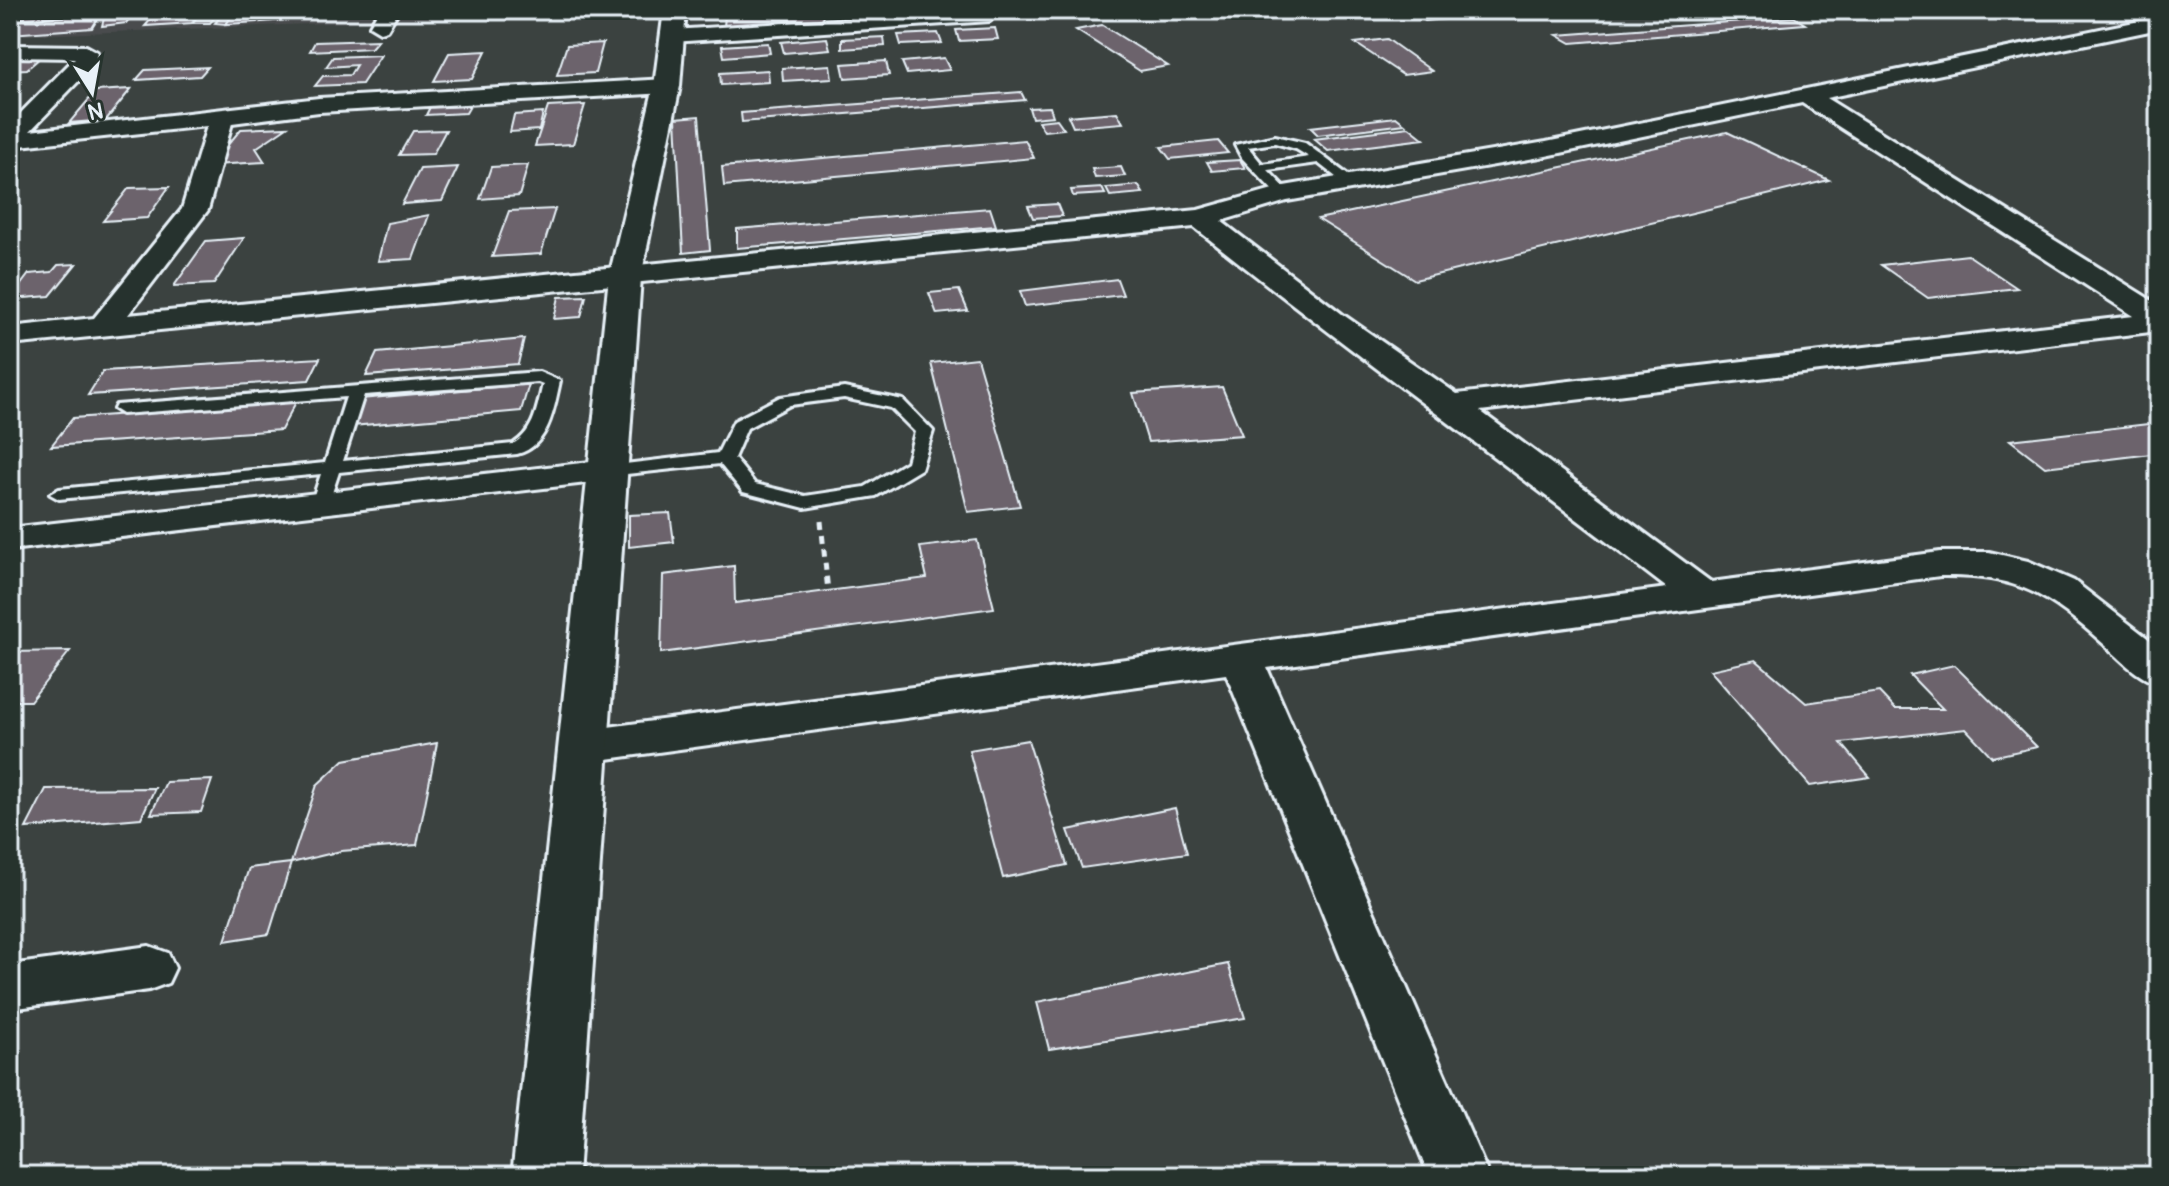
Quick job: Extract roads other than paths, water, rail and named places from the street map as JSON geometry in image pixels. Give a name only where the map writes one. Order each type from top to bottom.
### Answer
[{"type":"street","points":[[10,139],[94,133],[319,105],[674,51],[983,17]]},
{"type":"street","points":[[10,336],[1200,218],[1284,194],[1546,149],[2159,23]]},
{"type":"street","points":[[10,51],[86,52],[87,59],[20,119],[10,139]]},
{"type":"street","points":[[545,1176],[625,277],[674,51]]},
{"type":"street","points":[[1805,95],[2159,320]]},
{"type":"street","points":[[103,327],[195,210],[222,116]]},
{"type":"street","points":[[1200,218],[1331,321],[1450,405],[1705,597]]},
{"type":"street","points":[[1450,405],[2159,320]]},
{"type":"street","points":[[10,539],[608,471]]},
{"type":"street","points":[[585,746],[1940,564],[1989,564],[2038,578],[2078,600],[2159,670]]},
{"type":"street","points":[[1242,660],[1459,1176]]},
{"type":"street","points":[[10,987],[149,968]]},
{"type":"lane","points":[[1284,194],[1241,145],[1274,139],[1295,141],[1350,181]]},
{"type":"lane","points":[[1258,168],[1318,159]]},
{"type":"lane","points":[[59,494],[517,449],[527,444],[541,426],[552,381],[539,377],[122,409]]},
{"type":"lane","points":[[320,504],[356,393]]},
{"type":"lane","points":[[844,393],[897,404],[924,431],[915,465],[870,492],[805,502],[749,488],[725,458],[740,425],[786,401],[844,393]]},
{"type":"lane","points":[[608,471],[725,458]]}]
